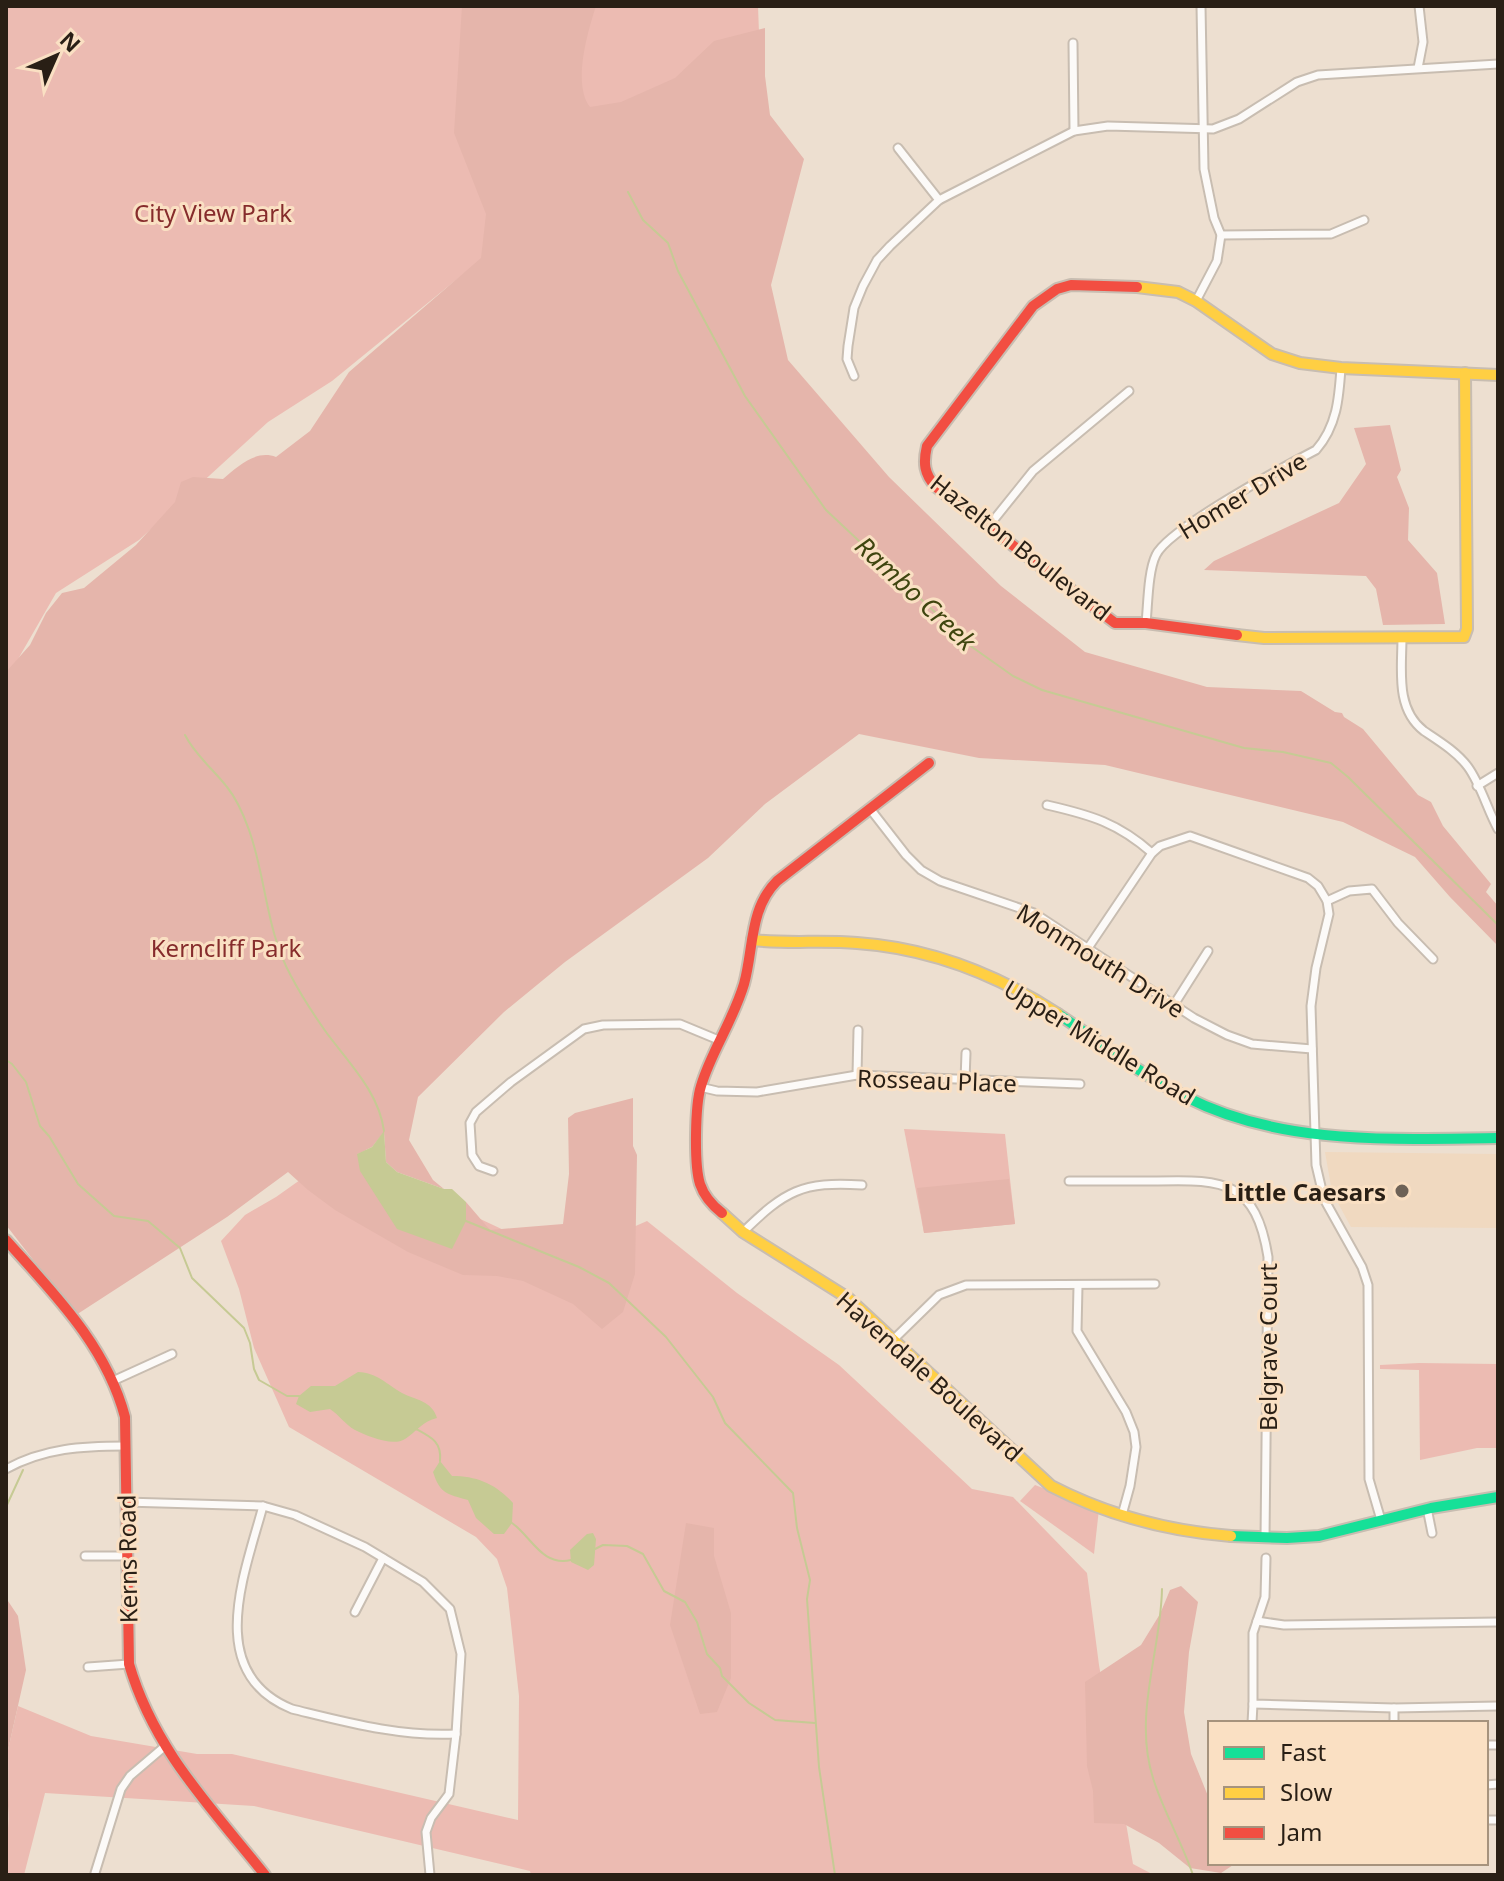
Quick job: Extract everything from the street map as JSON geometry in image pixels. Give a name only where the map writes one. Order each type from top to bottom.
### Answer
[{"type":"street","points":[[1196,301],[1217,261],[1221,235],[1206,189],[1201,6]]},
{"type":"street","points":[[1418,68],[1423,42],[1419,6]]},
{"type":"street","points":[[1073,43],[1074,131]]},
{"type":"street","points":[[854,376],[847,359],[854,308],[877,260],[939,200],[1074,131],[1108,126],[1202,130],[1239,119],[1297,82],[1318,75],[1498,64]]},
{"type":"street","points":[[898,148],[939,200]]},
{"type":"street","points":[[1221,235],[1331,234],[1364,220]]},
{"type":"street","name":"Hazelton Boulevard","points":[[1465,373],[1467,629],[1460,639],[1264,638],[1146,623],[1115,623],[930,481],[923,461],[927,446],[1033,306],[1057,289],[1071,285],[1157,288],[1178,292],[1272,354],[1300,363],[1341,368],[1465,373],[1498,375]]},
{"type":"street","name":"Homer Drive","points":[[1146,623],[1156,555],[1168,540],[1192,523],[1316,450],[1335,418],[1341,368]]},
{"type":"street","points":[[988,527],[1033,471],[1129,391]]},
{"type":"street","points":[[1402,637],[1402,683],[1406,709],[1420,728],[1468,767],[1498,829]]},
{"type":"street","name":"Havendale Boulevard","points":[[929,763],[777,881],[765,893],[758,907],[745,981],[734,1015],[700,1087],[696,1136],[700,1184],[711,1204],[743,1232],[848,1298],[1051,1486],[1069,1497],[1122,1515],[1227,1538],[1321,1536],[1446,1503],[1498,1497]]},
{"type":"street","points":[[1477,786],[1498,773]]},
{"type":"street","points":[[1047,805],[1115,824],[1152,853]]},
{"type":"street","name":"Monmouth Drive","points":[[871,810],[921,870],[940,881],[1034,913],[1194,1018],[1227,1035],[1252,1044],[1312,1049]]},
{"type":"street","points":[[1088,948],[1152,853],[1160,846],[1190,836],[1308,878],[1318,886],[1327,901],[1329,914],[1312,993],[1316,1165],[1324,1199],[1362,1267],[1368,1285],[1369,1479],[1381,1520]]},
{"type":"street","points":[[1327,901],[1349,891],[1372,889],[1398,923],[1433,959]]},
{"type":"street","name":"Upper Middle Road","points":[[752,940],[869,944],[909,950],[966,966],[1039,1003],[1189,1098],[1244,1120],[1315,1135],[1498,1138]]},
{"type":"street","points":[[1175,1003],[1208,951]]},
{"type":"street","points":[[493,1171],[479,1166],[472,1155],[470,1123],[476,1112],[511,1082],[584,1029],[603,1025],[680,1024],[721,1041]]},
{"type":"street","points":[[857,1075],[858,1030]]},
{"type":"street","points":[[965,1080],[966,1053]]},
{"type":"street","name":"Rosseau Place","points":[[700,1087],[717,1091],[757,1092],[857,1075],[1080,1084]]},
{"type":"street","name":"Belgrave Court","points":[[1069,1181],[1206,1180],[1238,1193],[1250,1204],[1261,1223],[1268,1257],[1265,1538]]},
{"type":"street","points":[[743,1232],[773,1203],[797,1190],[820,1184],[862,1185]]},
{"type":"street","name":"Kerns Road","points":[[6,1240],[102,1356],[115,1380],[125,1417],[129,1664],[146,1716],[164,1747],[265,1875]]},
{"type":"street","points":[[894,1339],[927,1304],[953,1289],[978,1284],[1155,1284]]},
{"type":"street","points":[[1078,1286],[1077,1331],[1119,1399],[1134,1432],[1136,1447],[1132,1475],[1122,1515]]},
{"type":"street","points":[[115,1380],[172,1354]]},
{"type":"street","points":[[6,1469],[39,1454],[76,1446],[125,1446]]},
{"type":"street","points":[[125,1502],[263,1506],[295,1515],[383,1558],[423,1582],[450,1609],[461,1654],[456,1734],[449,1794],[431,1818],[426,1832],[430,1875]]},
{"type":"street","points":[[263,1506],[236,1616],[237,1641],[248,1675],[276,1702],[292,1709],[423,1736],[456,1734]]},
{"type":"street","points":[[1427,1508],[1432,1533]]},
{"type":"street","points":[[85,1556],[126,1556]]},
{"type":"street","points":[[355,1612],[383,1558]]},
{"type":"street","points":[[1252,1721],[1253,1633],[1265,1597],[1266,1558]]},
{"type":"street","points":[[1257,1621],[1284,1625],[1498,1622]]},
{"type":"street","points":[[88,1667],[129,1664]]},
{"type":"street","points":[[1253,1704],[1394,1708],[1498,1706]]},
{"type":"street","points":[[1394,1708],[1394,1721]]},
{"type":"street","points":[[95,1873],[121,1789],[130,1776],[164,1747]]},
{"type":"shaded area","points":[[384,1131],[386,1162],[397,1172],[452,1189],[466,1202],[466,1221],[452,1249],[397,1229],[360,1171],[357,1154],[372,1147]]},
{"type":"shaded area","points":[[1325,1152],[1498,1154],[1498,1228],[1351,1227],[1332,1192]]},
{"type":"shaded area","points":[[358,1372],[376,1377],[423,1402],[435,1412],[437,1418],[405,1439],[394,1442],[355,1430],[330,1409],[310,1412],[296,1404],[299,1396],[311,1386],[335,1386]]},
{"type":"shaded area","points":[[440,1461],[452,1476],[486,1482],[513,1503],[512,1523],[504,1534],[494,1534],[476,1518],[468,1500],[442,1489],[433,1472]]},
{"type":"shaded area","points":[[593,1533],[596,1539],[594,1565],[588,1570],[571,1562],[570,1550],[587,1534]]},
{"type":"green space","name":"City View Park","points":[[6,6],[758,6],[759,33],[332,381],[268,422],[139,540],[56,593],[6,680]]},
{"type":"green space","name":"Kerncliff Park","points":[[462,6],[596,6],[582,72],[582,85],[590,107],[621,102],[675,78],[714,41],[765,28],[765,76],[770,115],[804,159],[771,285],[788,360],[889,477],[1001,586],[1085,652],[1207,687],[1301,691],[1335,712],[1342,713],[1363,729],[1418,795],[1431,802],[1443,826],[1491,884],[1486,892],[1498,906],[1498,946],[1415,857],[1343,822],[1105,765],[979,758],[859,734],[765,804],[708,858],[565,962],[504,1012],[418,1097],[409,1140],[433,1180],[444,1189],[397,1172],[386,1162],[384,1132],[372,1147],[357,1154],[466,1221],[466,1202],[490,1230],[563,1224],[569,1174],[568,1118],[575,1113],[633,1098],[633,1146],[637,1155],[635,1274],[623,1312],[602,1329],[573,1304],[523,1281],[463,1275],[408,1252],[335,1210],[288,1172],[227,1217],[76,1315],[6,1225],[6,672],[30,645],[46,613],[62,593],[84,588],[136,545],[175,502],[181,482],[193,477],[223,479],[254,457],[276,457],[310,431],[349,372],[481,258],[486,214],[454,133]]},
{"type":"green space","points":[[1390,425],[1401,470],[1397,477],[1409,508],[1408,540],[1437,573],[1445,624],[1383,625],[1376,589],[1366,576],[1204,570],[1214,561],[1339,503],[1366,464],[1354,428]]},
{"type":"green space","points":[[904,1129],[1005,1134],[1015,1224],[924,1233]]},
{"type":"green space","points":[[355,1141],[406,1184],[563,1258],[647,1221],[737,1293],[839,1365],[972,1489],[1013,1497],[1087,1573],[1099,1665],[1133,1864],[1154,1875],[531,1875],[530,1871],[254,1806],[45,1793],[24,1875],[6,1875],[8,1750],[18,1706],[91,1736],[197,1754],[232,1754],[518,1820],[519,1696],[507,1588],[497,1559],[476,1537],[289,1427],[254,1348],[239,1289],[221,1241],[245,1215]]},
{"type":"green space","points":[[1009,1179],[1015,1224],[924,1233],[917,1188]]},
{"type":"green space","points":[[1498,1364],[1498,1448],[1477,1448],[1420,1460],[1419,1370],[1380,1369],[1380,1365]]},
{"type":"green space","points":[[1035,1485],[1099,1509],[1094,1554],[1020,1501]]},
{"type":"green space","points":[[686,1523],[714,1528],[714,1556],[731,1613],[731,1678],[717,1712],[700,1714],[670,1625]]},
{"type":"green space","points":[[1181,1586],[1198,1602],[1189,1652],[1184,1712],[1191,1754],[1208,1796],[1208,1865],[1233,1865],[1221,1873],[1190,1868],[1159,1843],[1124,1824],[1094,1823],[1093,1791],[1087,1766],[1085,1682],[1141,1645],[1170,1590]]},
{"type":"green space","points":[[6,1598],[18,1616],[26,1670],[8,1750],[6,1846]]},
{"type":"waterway","name":"Rambo Creek","points":[[628,192],[643,220],[668,243],[678,271],[745,396],[826,510],[972,647],[1013,676],[1042,690],[1244,748],[1283,752],[1331,763],[1498,925]]},
{"type":"waterway","points":[[185,735],[240,807],[255,848],[271,922],[283,959],[312,1012],[369,1090],[384,1131]]},
{"type":"waterway","points":[[6,1060],[26,1082],[40,1126],[78,1184],[114,1216],[148,1221],[180,1248],[192,1278],[244,1328],[259,1380],[287,1396],[299,1396]]},
{"type":"waterway","points":[[466,1221],[579,1267],[609,1283],[666,1337],[713,1397],[725,1423],[793,1493],[797,1528],[810,1580],[807,1599],[819,1767],[835,1875]]},
{"type":"waterway","points":[[416,1429],[437,1445],[440,1461]]},
{"type":"waterway","points":[[6,1507],[23,1470]]},
{"type":"waterway","points":[[512,1523],[545,1555],[561,1561],[571,1560]]},
{"type":"waterway","points":[[595,1549],[603,1545],[627,1546],[643,1554],[664,1591],[685,1602],[697,1622],[707,1654],[720,1668],[722,1676],[749,1703],[775,1720],[815,1723]]},
{"type":"waterway","points":[[1162,1589],[1147,1707],[1148,1754],[1157,1790],[1193,1875]]},
{"type":"traffic: fast","points":[[1058,1014],[1169,1088],[1223,1113],[1261,1124],[1339,1136],[1498,1138]]},
{"type":"traffic: fast","points":[[1231,1536],[1319,1536],[1431,1508],[1498,1497]]},
{"type":"traffic: slow","points":[[1137,287],[1178,292],[1272,354],[1300,363],[1341,368],[1498,375]]},
{"type":"traffic: slow","points":[[1237,635],[1264,638],[1464,637],[1467,629],[1465,373]]},
{"type":"traffic: slow","points":[[752,940],[857,943],[936,957],[1011,987],[1058,1014]]},
{"type":"traffic: slow","points":[[722,1213],[743,1232],[848,1298],[1051,1486],[1138,1520],[1231,1536]]},
{"type":"traffic: jam","points":[[1137,287],[1071,285],[1057,289],[1033,306],[927,446],[927,473],[936,487],[1115,623],[1146,623],[1237,635]]},
{"type":"traffic: jam","points":[[722,1213],[709,1200],[700,1184],[696,1150],[697,1107],[705,1073],[744,984],[761,904],[777,881],[929,763]]},
{"type":"traffic: jam","points":[[6,1240],[60,1301],[92,1344],[116,1391],[125,1417],[129,1664],[140,1695],[153,1724],[186,1776],[265,1875]]},
{"type":"place","name":"Little Caesars","points":[[1402,1191]]}]
